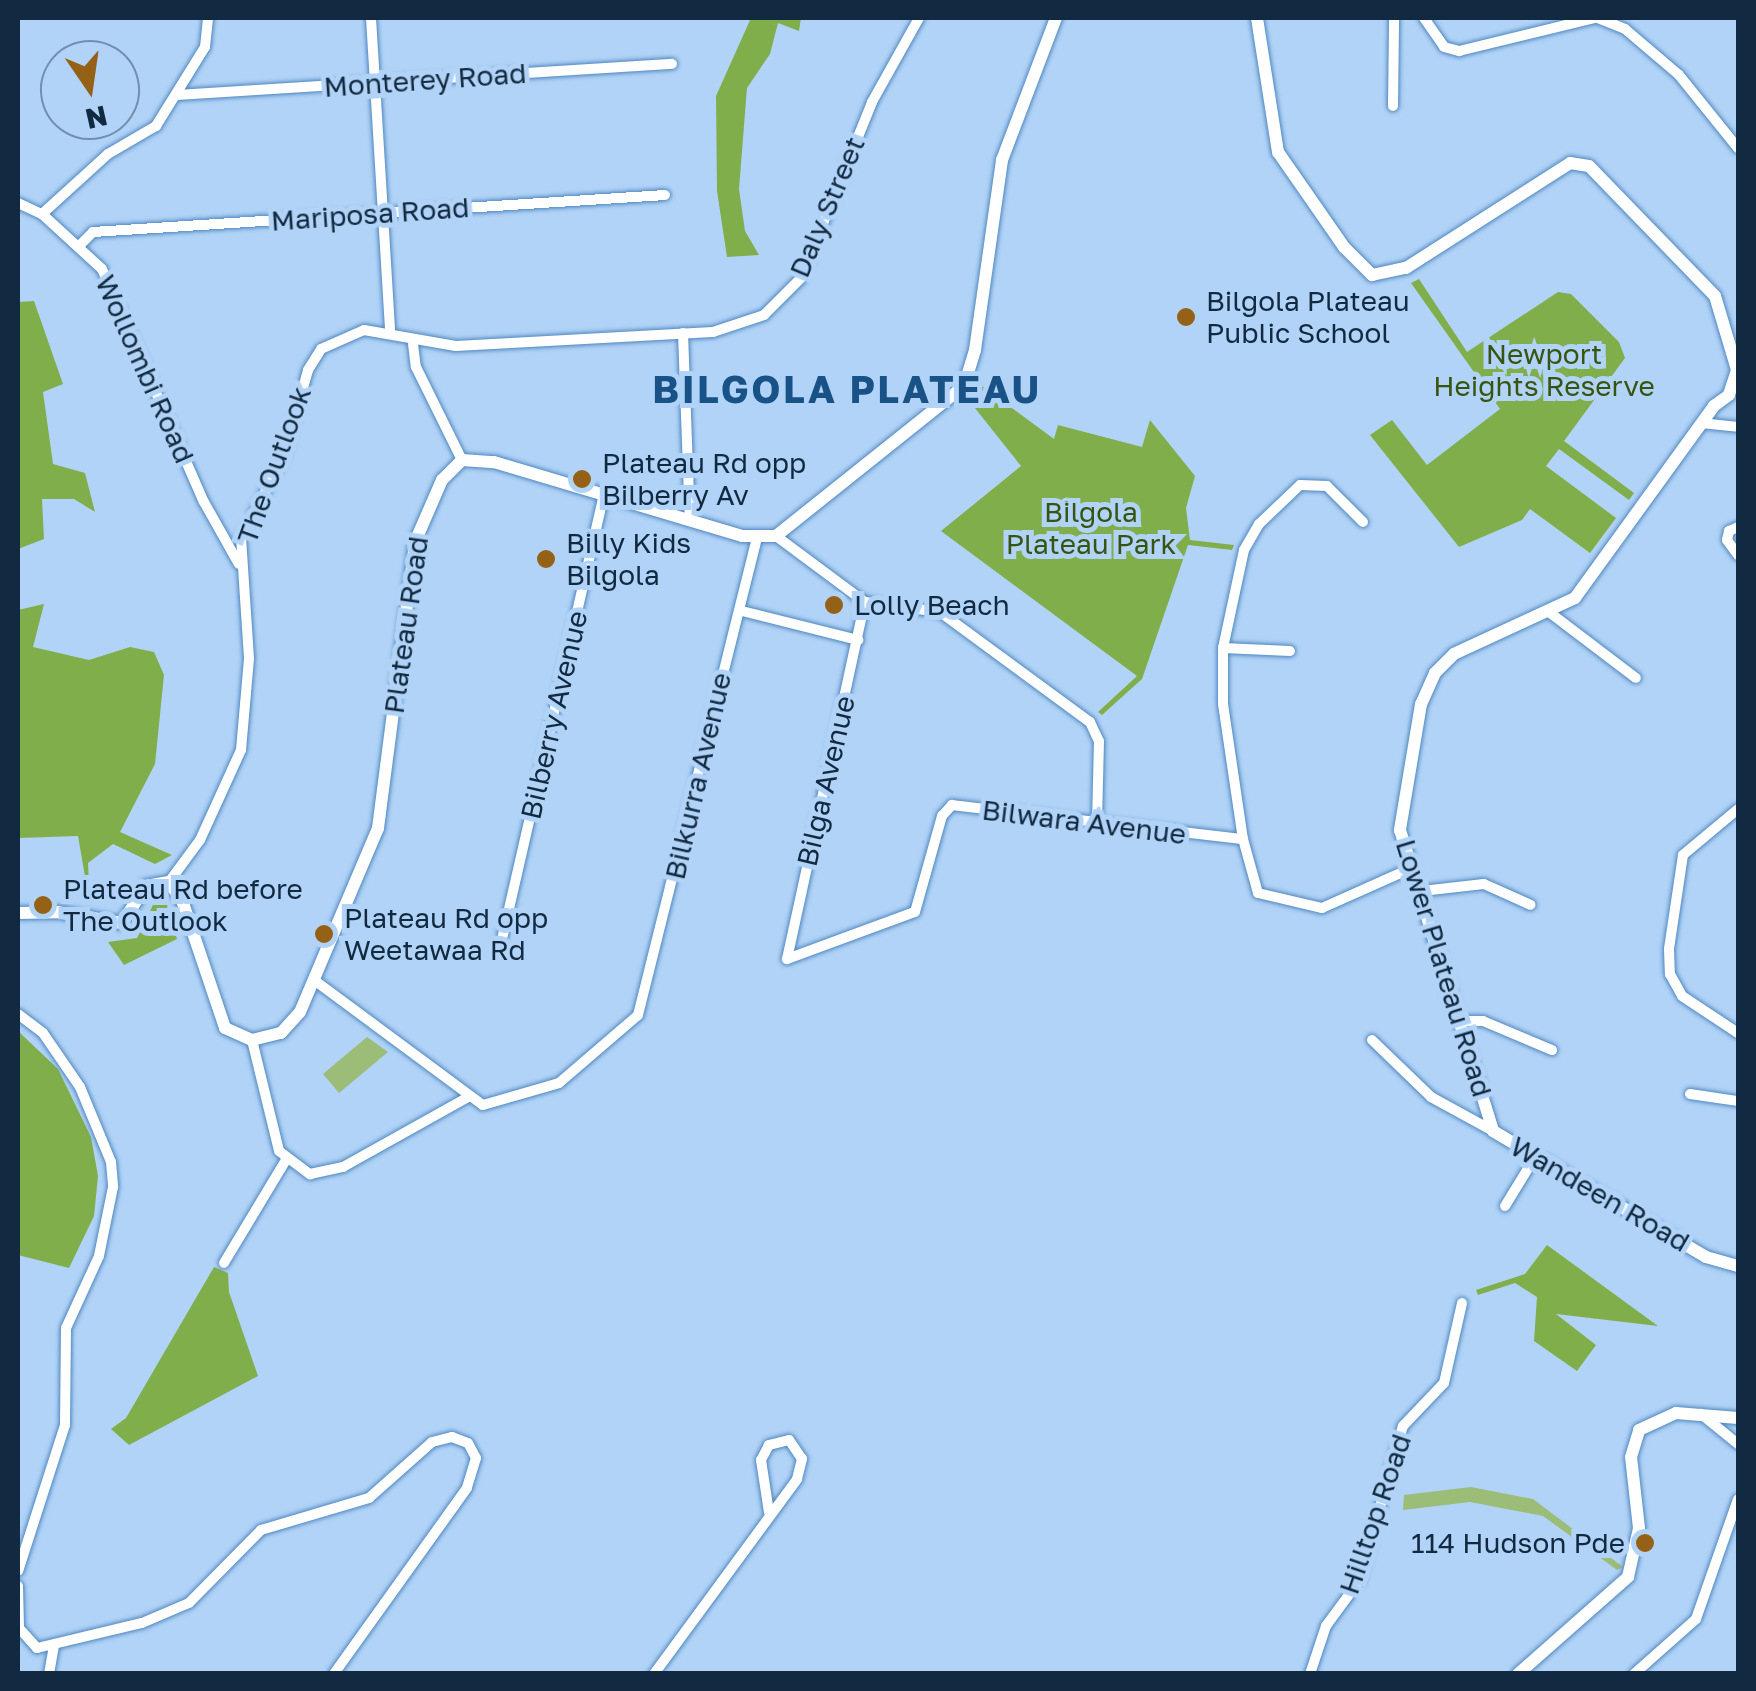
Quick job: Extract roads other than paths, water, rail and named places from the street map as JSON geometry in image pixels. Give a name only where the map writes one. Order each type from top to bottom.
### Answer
[{"type":"street","points":[[42,214],[108,154],[156,126],[205,47],[208,18]]},
{"type":"street","points":[[371,18],[390,332],[413,344],[683,333],[690,521]]},
{"type":"street","name":"Daly Street","points":[[683,333],[733,328],[764,315],[801,278],[872,102],[919,18]]},
{"type":"street","points":[[413,344],[416,368],[462,460],[494,462],[757,539],[776,536],[964,386],[975,350],[1002,160],[1056,18]]},
{"type":"street","name":"Lower Plateau Road","points":[[1256,18],[1278,152],[1344,247],[1372,275],[1394,274],[1478,227],[1547,174],[1570,163],[1589,166],[1715,296],[1737,370],[1729,396],[1701,424],[1576,598],[1454,654],[1435,673],[1421,704],[1400,812],[1493,1131]]},
{"type":"street","points":[[1393,106],[1394,18]]},
{"type":"street","points":[[1424,18],[1444,47],[1459,51],[1596,18],[1625,29],[1665,62],[1738,148]]},
{"type":"street","name":"Monterey Road","points":[[178,94],[672,64]]},
{"type":"street","name":"Mariposa Road","points":[[80,245],[93,232],[665,196]]},
{"type":"street","name":"Wollombi Road","points":[[18,203],[42,214],[102,269],[204,502],[240,564]]},
{"type":"street","name":"The Outlook","points":[[169,882],[200,840],[241,750],[249,658],[241,539],[284,455],[308,370],[321,349],[342,335],[390,332]]},
{"type":"street","points":[[1701,424],[1738,427]]},
{"type":"street","name":"Plateau Road","points":[[252,1040],[281,1033],[294,1022],[378,828],[422,518],[462,460]]},
{"type":"street","points":[[1363,522],[1327,486],[1300,485],[1281,500],[1244,550],[1223,648],[1224,704],[1243,839],[1258,893],[1322,908],[1414,868]]},
{"type":"street","name":"Bilberry Avenue","points":[[504,935],[604,495]]},
{"type":"street","points":[[1738,527],[1729,531],[1727,540],[1738,555]]},
{"type":"street","points":[[776,536],[865,602],[940,612],[1090,722],[1099,741],[1097,824]]},
{"type":"street","name":"Bilkurra Avenue","points":[[470,1096],[488,1105],[559,1082],[639,1012],[757,539]]},
{"type":"street","name":"Bilga Avenue","points":[[787,959],[865,602]]},
{"type":"street","points":[[742,611],[858,640]]},
{"type":"street","points":[[1549,612],[1636,678]]},
{"type":"street","points":[[1223,648],[1290,651]]},
{"type":"street","name":"Bilwara Avenue","points":[[787,959],[915,912],[942,816],[952,805],[1243,839]]},
{"type":"street","points":[[1738,810],[1683,855],[1668,949],[1670,974],[1682,996],[1738,1032]]},
{"type":"street","points":[[18,914],[57,912],[122,922],[146,886],[169,882],[183,903],[216,1016],[225,1028],[252,1040],[273,1136],[286,1160],[310,1174],[328,1172],[432,1123],[470,1096],[314,980]]},
{"type":"street","points":[[1422,891],[1484,884],[1531,905]]},
{"type":"street","points":[[18,1014],[43,1033],[80,1087],[111,1162],[113,1188],[99,1256],[66,1328],[64,1426],[18,1571]]},
{"type":"street","points":[[1462,1021],[1483,1021],[1552,1050]]},
{"type":"street","name":"Wandeen Road","points":[[1372,1040],[1431,1096],[1706,1257],[1738,1266]]},
{"type":"street","points":[[1690,1094],[1738,1101]]},
{"type":"street","points":[[1506,1206],[1536,1158]]},
{"type":"street","points":[[224,1263],[286,1160]]},
{"type":"street","name":"Hilltop Road","points":[[1310,1674],[1326,1626],[1358,1581],[1402,1426],[1444,1382],[1462,1302]]},
{"type":"street","points":[[1518,1674],[1628,1576],[1639,1528],[1630,1458],[1639,1430],[1653,1418],[1701,1414],[1738,1418]]},
{"type":"street","points":[[1701,1414],[1738,1444]]},
{"type":"street","points":[[18,1586],[23,1638],[37,1648],[54,1647],[178,1610],[261,1530],[369,1498],[432,1442],[452,1437],[468,1443],[476,1458],[467,1488],[334,1674]]},
{"type":"street","points":[[654,1674],[802,1468],[799,1448],[789,1440],[769,1446],[761,1460],[769,1512]]},
{"type":"street","points":[[1634,1674],[1696,1619],[1738,1499]]},
{"type":"street","points":[[50,1674],[54,1647]]},
{"type":"place","name":"Bilgola Plateau Public School","points":[[1186,317]]},
{"type":"place","name":"Plateau Rd opp Bilberry Av","points":[[582,479]]},
{"type":"place","name":"Billy Kids Bilgola","points":[[546,559]]},
{"type":"place","name":"Lolly Beach","points":[[834,605]]},
{"type":"place","name":"Plateau Rd before The Outlook","points":[[43,905]]},
{"type":"place","name":"Plateau Rd opp Weetawaa Rd","points":[[324,934]]},
{"type":"place","name":"114 Hudson Pde","points":[[1645,1543]]},
{"type":"district","name":"BILGOLA PLATEAU","points":[[847,389]]},
{"type":"park label","name":"Newport Heights Reserve","points":[[1544,370]]},
{"type":"park label","name":"Bilgola Plateau Park","points":[[1091,528]]}]
